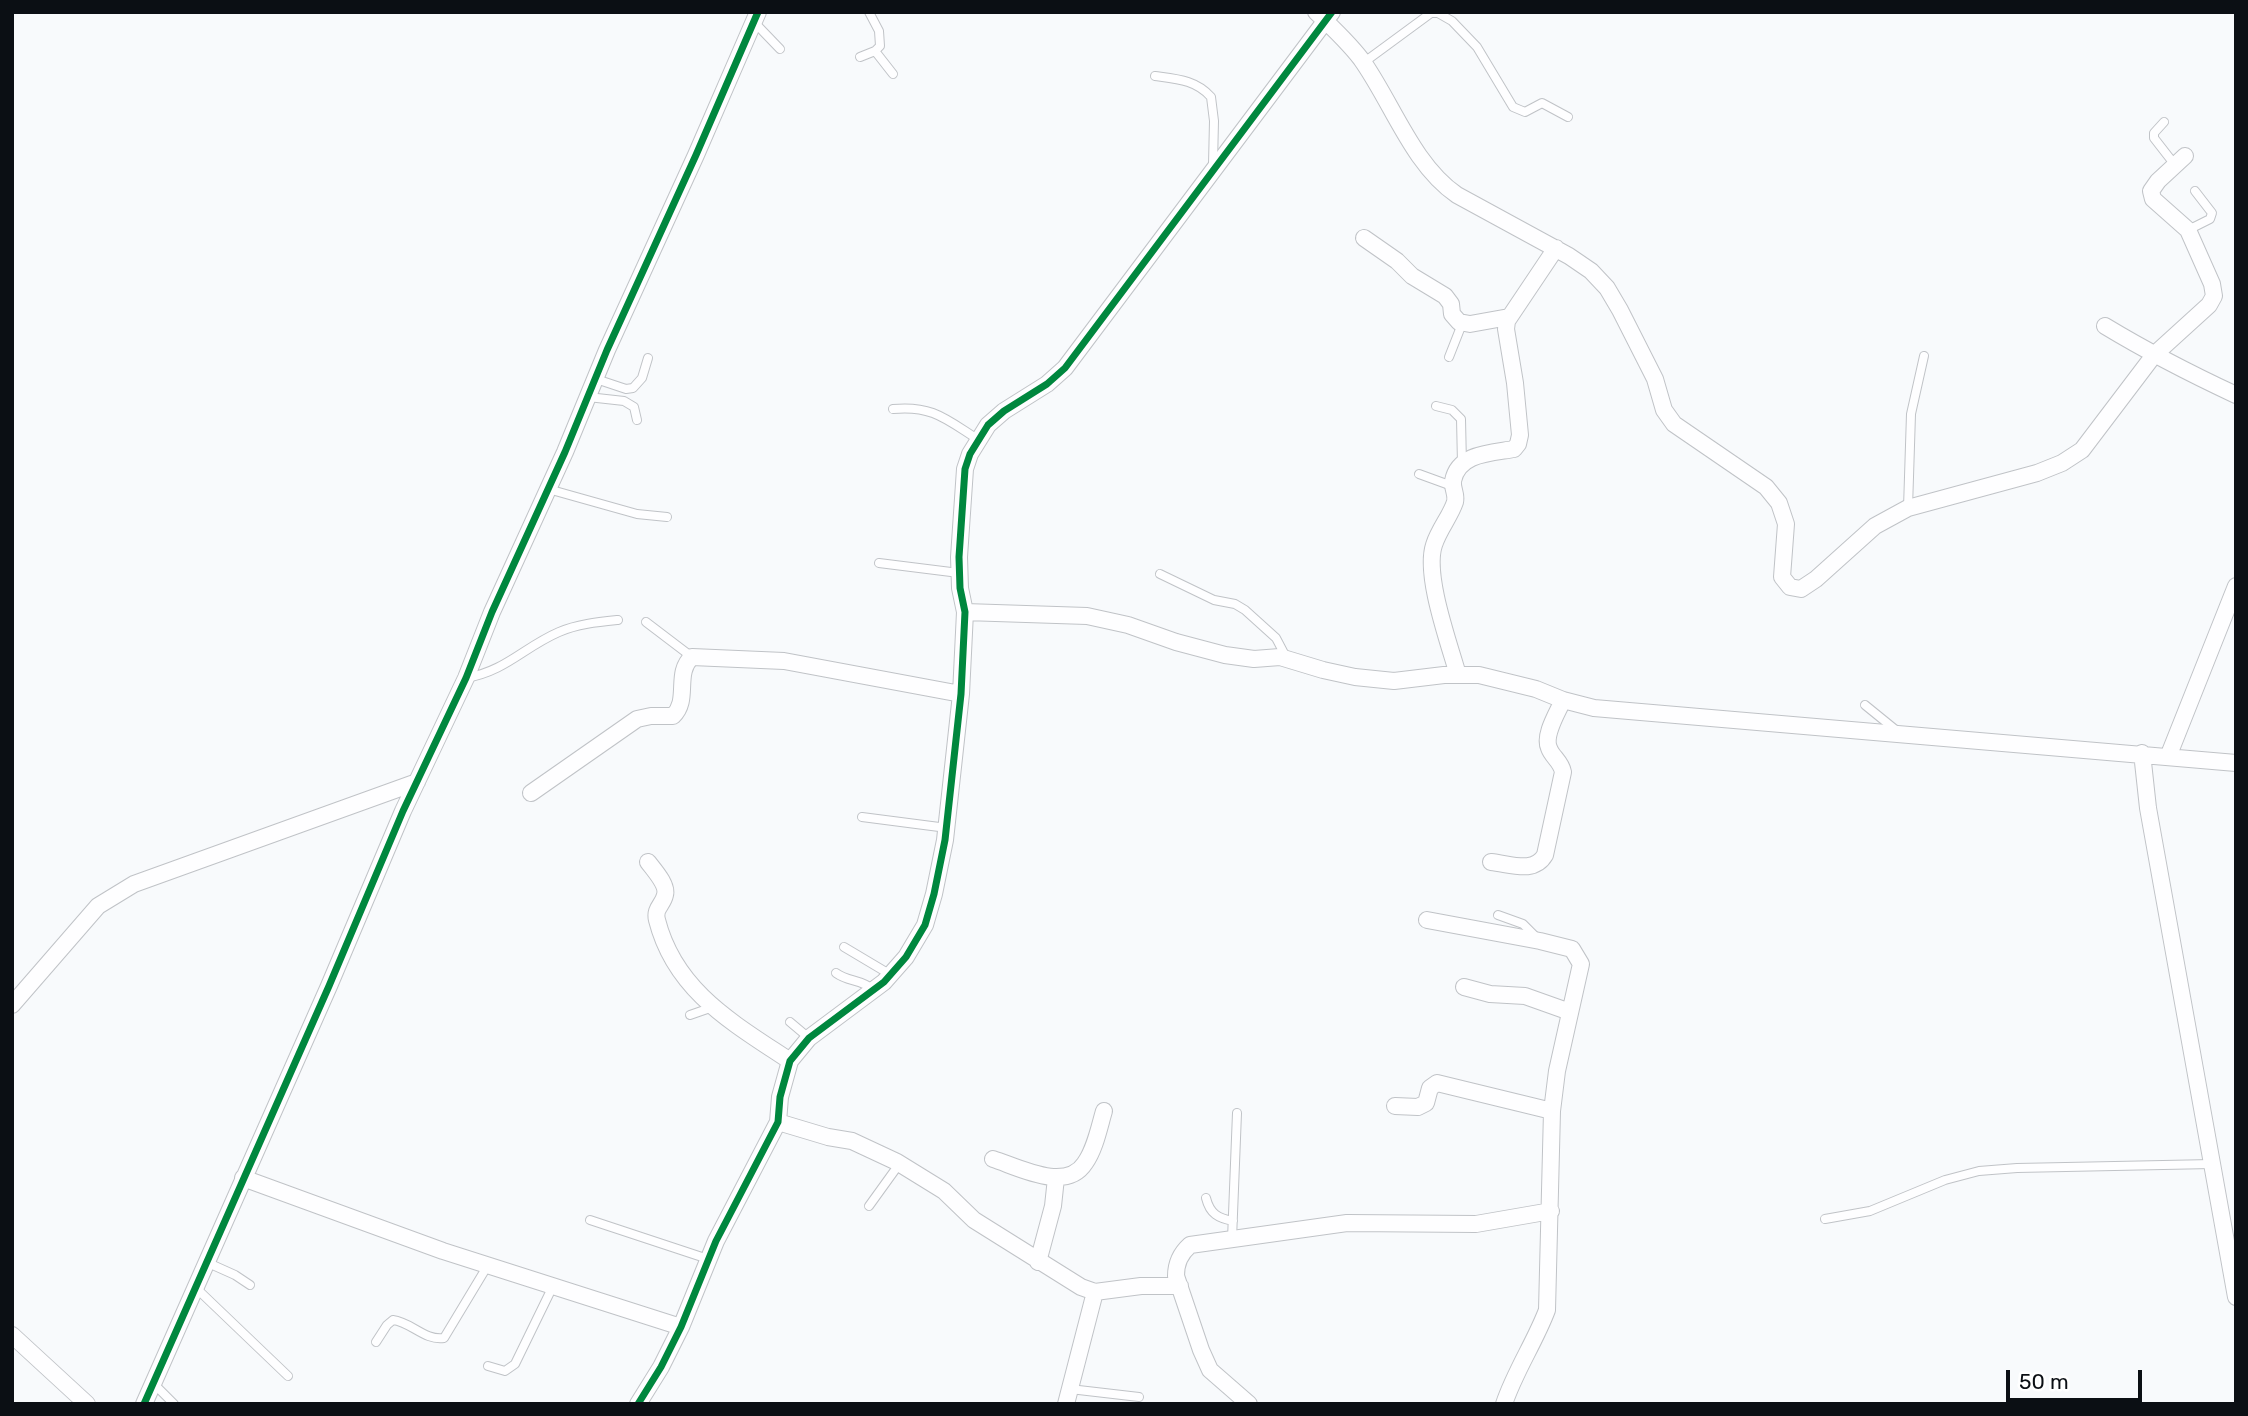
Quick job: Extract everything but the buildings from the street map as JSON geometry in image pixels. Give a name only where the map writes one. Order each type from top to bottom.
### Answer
[{"type":"street","points":[[638,1404],[662,1367],[708,1259],[778,1122],[780,1097],[790,1061],[809,1038],[891,975],[906,957],[925,925],[947,828],[961,694],[965,612],[959,573],[960,525],[965,469],[970,454],[988,425],[1003,411],[1047,384],[1065,368],[1213,171],[1325,15],[1363,63],[1392,112],[1442,184],[1457,195],[1584,265],[1607,288],[1655,380],[1664,410],[1674,424],[1766,487],[1779,503],[1786,524],[1782,577],[1790,587],[1801,589],[1816,579],[1875,526],[1908,508],[2037,473],[2062,463],[2082,450],[2154,355],[2209,305],[2214,296],[2212,284],[2188,230],[2152,199],[2151,191],[2158,181],[2180,160]]},
{"type":"street","points":[[144,1404],[756,17]]},
{"type":"street","points":[[1364,238],[1412,276],[1445,296],[1451,304],[1455,319],[1462,324],[1509,317]]},
{"type":"street","points":[[1458,675],[1432,577],[1431,556],[1438,533],[1456,499],[1452,486],[1455,472],[1467,458],[1514,449],[1520,440],[1516,383],[1506,329],[1509,317],[1556,248]]},
{"type":"street","points":[[2105,326],[2154,355],[2236,395]]},
{"type":"street","points":[[2168,757],[2236,586]]},
{"type":"street","points":[[965,612],[1087,616],[1128,625],[1225,655],[1254,659],[1280,657],[1334,673],[1394,681],[1479,675],[1536,689],[1563,700],[1616,710],[2236,763]]},
{"type":"street","points":[[531,793],[637,719],[673,716],[682,700],[685,663],[692,657],[784,661],[961,694]]},
{"type":"street","points":[[1491,862],[1533,867],[1540,864],[1545,855],[1563,772],[1561,763],[1549,749],[1547,738],[1563,700]]},
{"type":"street","points":[[2142,753],[2148,808],[2236,1297]]},
{"type":"street","points":[[12,1005],[98,905],[134,884],[417,782]]},
{"type":"street","points":[[648,862],[664,889],[665,895],[658,908],[657,919],[676,967],[713,1007],[790,1061]]},
{"type":"street","points":[[1427,920],[1572,949],[1581,964],[1557,1071],[1552,1111],[1547,1310],[1538,1335],[1511,1383],[1504,1403],[1519,1404]]},
{"type":"street","points":[[1464,987],[1490,994],[1525,996],[1570,1012]]},
{"type":"street","points":[[1395,1106],[1418,1107],[1426,1103],[1430,1088],[1437,1083],[1552,1111]]},
{"type":"street","points":[[993,1159],[1056,1178],[1074,1173],[1087,1162],[1104,1111]]},
{"type":"street","points":[[778,1122],[852,1141],[900,1163],[944,1191],[974,1220],[1068,1281],[1095,1292],[1141,1286],[1180,1286]]},
{"type":"street","points":[[243,1178],[443,1251],[681,1327]]},
{"type":"street","points":[[1038,1262],[1053,1206],[1056,1178]]},
{"type":"street","points":[[1249,1404],[1210,1370],[1200,1350],[1176,1276],[1176,1265],[1190,1245],[1347,1223],[1476,1224],[1551,1211]]},
{"type":"street","points":[[1068,1396],[1095,1292]]},
{"type":"street","points":[[12,1335],[87,1404]]},
{"type":"lane","points":[[860,57],[875,51],[880,41],[879,31],[869,12]]},
{"type":"lane","points":[[1363,63],[1432,13],[1438,13],[1452,21],[1478,47],[1513,107],[1525,112],[1542,103],[1568,117]]},
{"type":"lane","points":[[756,17],[780,49]]},
{"type":"lane","points":[[875,51],[893,74]]},
{"type":"lane","points":[[1155,76],[1181,79],[1195,84],[1211,97],[1214,121],[1213,171]]},
{"type":"lane","points":[[2164,122],[2154,133],[2154,138],[2180,160]]},
{"type":"lane","points":[[2188,230],[2210,219],[2212,213],[2195,191]]},
{"type":"lane","points":[[1449,357],[1462,324]]},
{"type":"lane","points":[[1908,508],[1910,425],[1923,356]]},
{"type":"lane","points":[[596,379],[626,389],[633,388],[642,378],[648,358]]},
{"type":"lane","points":[[588,397],[624,401],[634,407],[637,420]]},
{"type":"lane","points":[[1436,406],[1452,410],[1461,419],[1462,464]]},
{"type":"lane","points":[[893,409],[911,407],[930,410],[979,440]]},
{"type":"lane","points":[[1419,474],[1452,486]]},
{"type":"lane","points":[[548,489],[637,514],[667,517]]},
{"type":"lane","points":[[879,563],[959,573]]},
{"type":"lane","points":[[1160,575],[1214,600],[1235,604],[1245,610],[1276,638],[1287,659]]},
{"type":"lane","points":[[466,678],[496,670],[560,631],[582,624],[618,620]]},
{"type":"lane","points":[[646,622],[692,657]]},
{"type":"lane","points":[[1865,705],[1902,735]]},
{"type":"lane","points":[[862,817],[947,828]]},
{"type":"lane","points":[[1498,915],[1524,924],[1540,941]]},
{"type":"lane","points":[[844,947],[891,975]]},
{"type":"lane","points":[[836,972],[843,978],[864,982],[874,990]]},
{"type":"lane","points":[[690,1015],[713,1007]]},
{"type":"lane","points":[[790,1022],[809,1038]]},
{"type":"lane","points":[[1232,1239],[1237,1113]]},
{"type":"lane","points":[[869,1206],[900,1163]]},
{"type":"lane","points":[[1825,1219],[1870,1211],[1945,1180],[1979,1171],[2212,1164]]},
{"type":"lane","points":[[1206,1198],[1214,1214],[1233,1221]]},
{"type":"lane","points":[[590,1220],[708,1259]]},
{"type":"lane","points":[[206,1262],[250,1285]]},
{"type":"lane","points":[[376,1342],[393,1320],[432,1337],[444,1338],[488,1265]]},
{"type":"lane","points":[[488,1366],[505,1371],[515,1364],[553,1285]]},
{"type":"lane","points":[[195,1287],[288,1376]]},
{"type":"lane","points":[[153,1383],[174,1404]]},
{"type":"lane","points":[[1068,1396],[1139,1397]]},
{"type":"cycle path","points":[[144,1404],[329,986],[403,811],[466,678],[492,612],[758,12]]},
{"type":"cycle path","points":[[638,1404],[681,1327],[716,1241],[778,1122],[780,1097],[790,1061],[809,1038],[884,982],[906,957],[925,925],[945,840],[961,694],[965,612],[960,588],[959,557],[965,469],[970,454],[988,425],[1004,411],[1047,384],[1065,368],[1332,12]]}]
